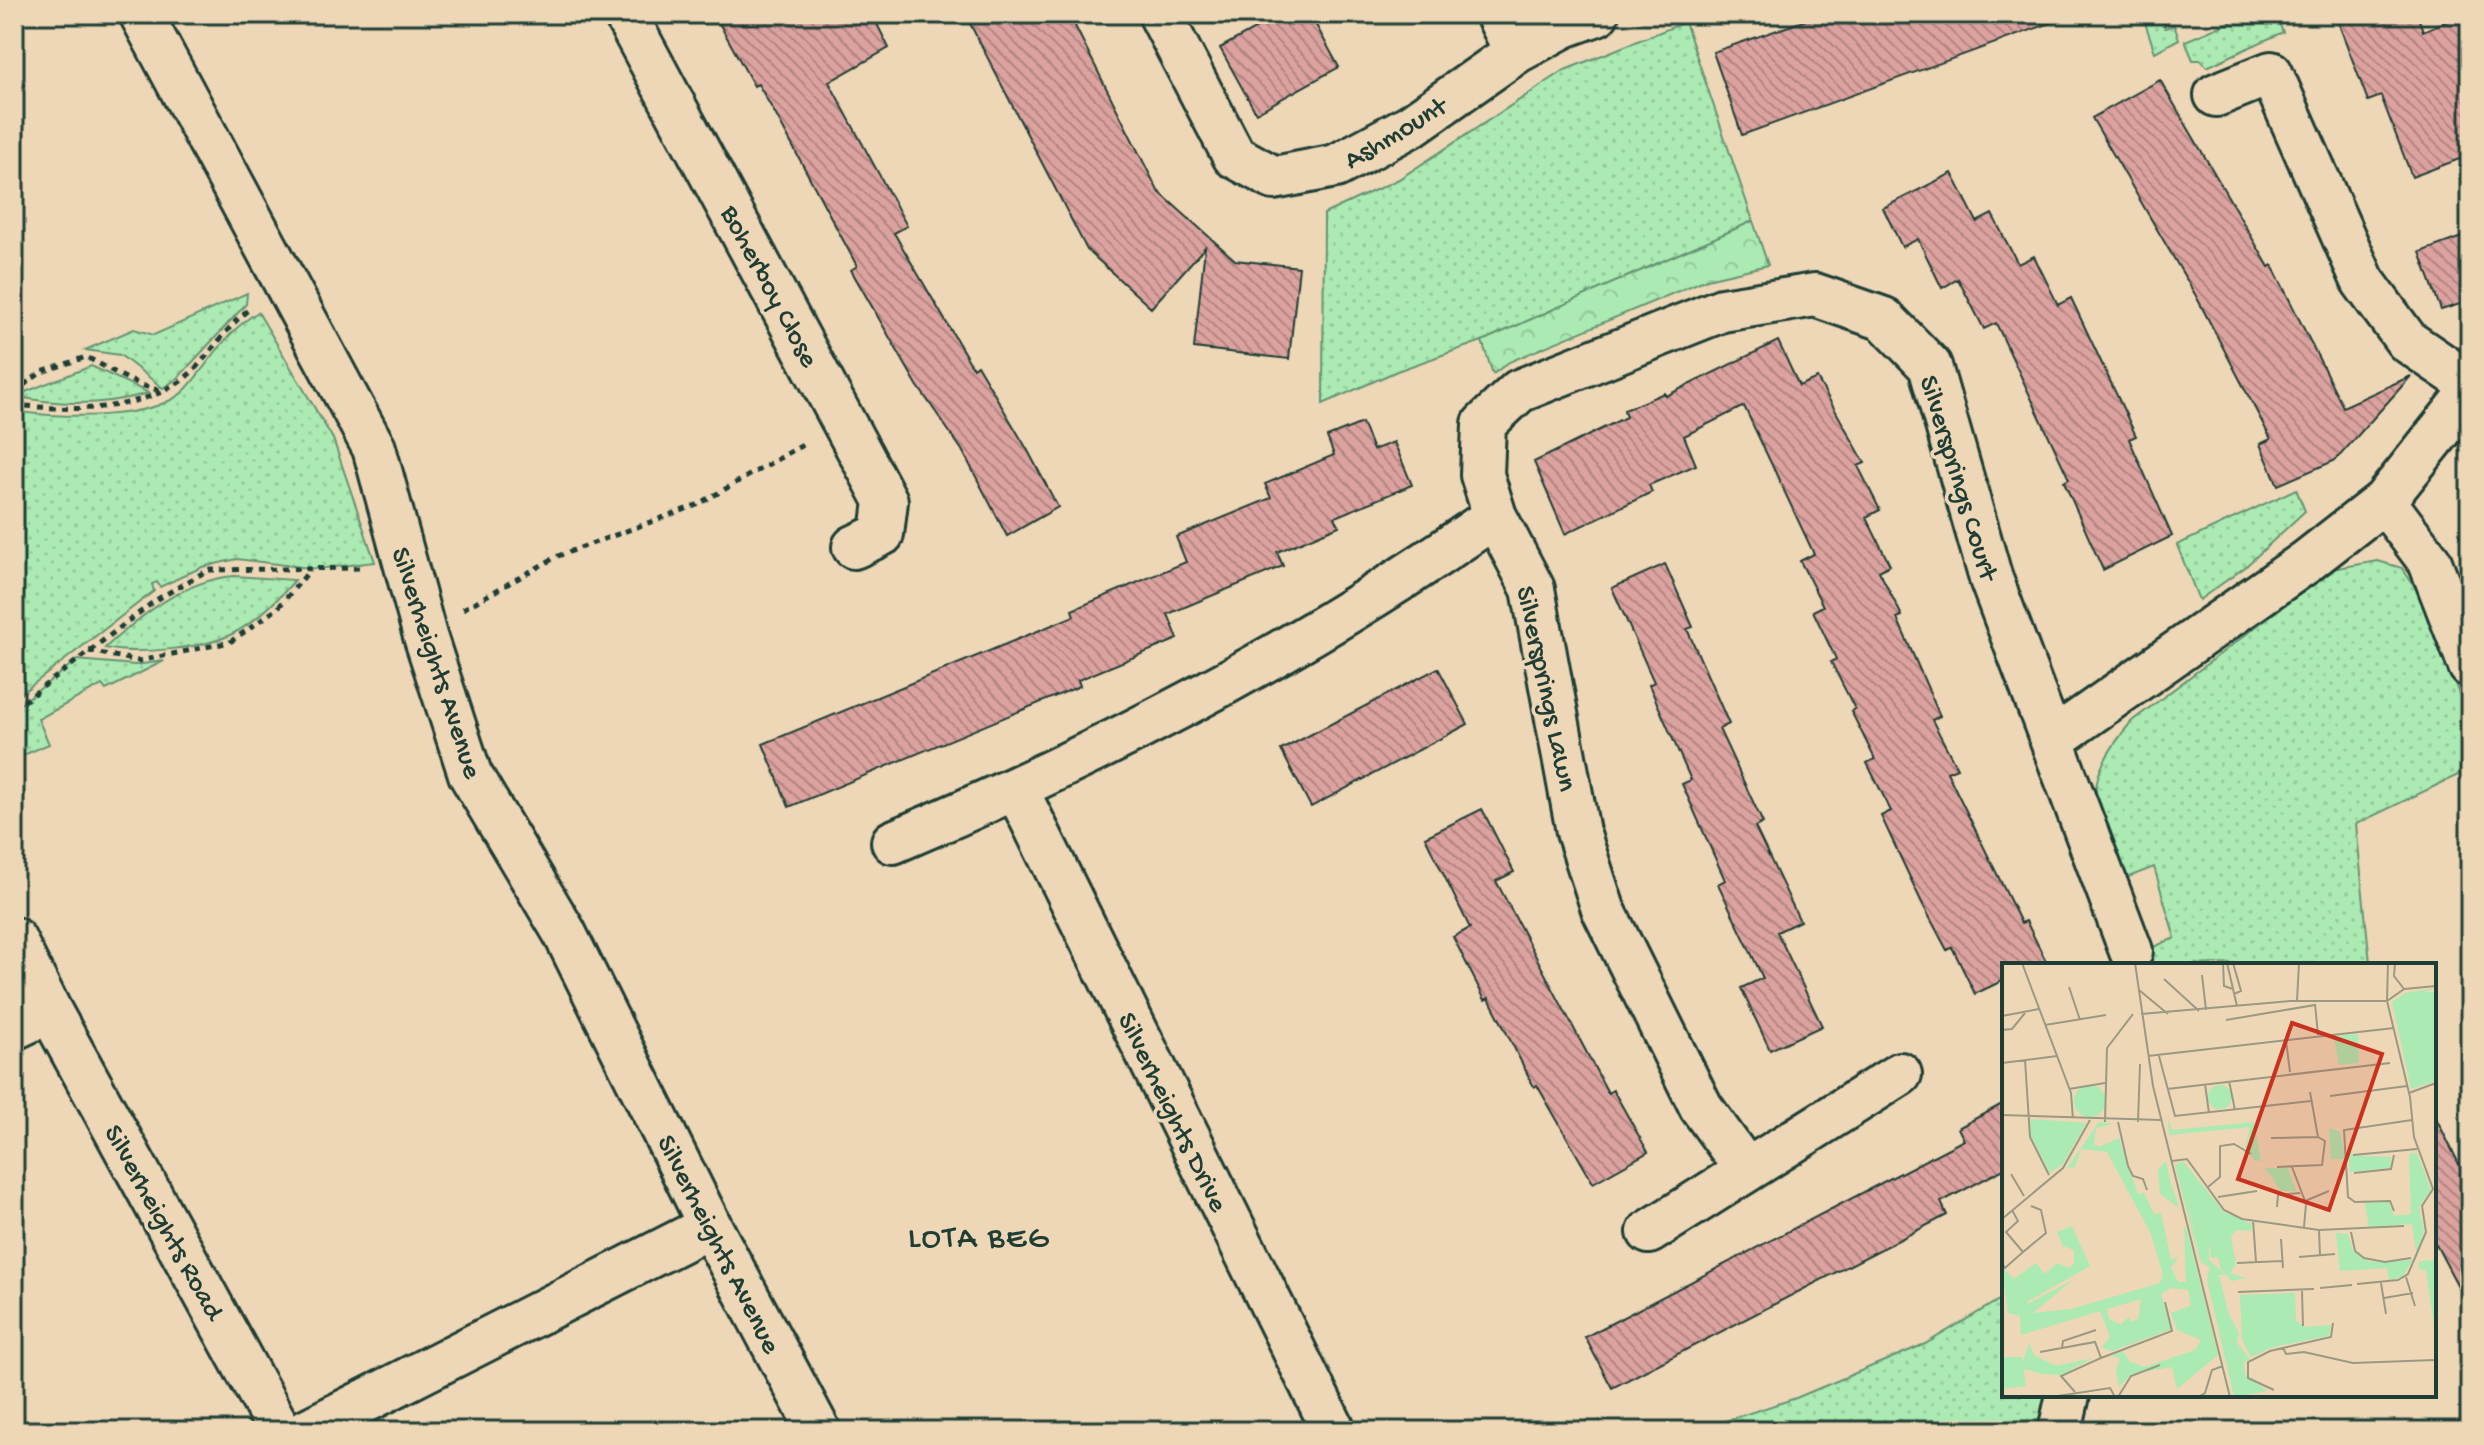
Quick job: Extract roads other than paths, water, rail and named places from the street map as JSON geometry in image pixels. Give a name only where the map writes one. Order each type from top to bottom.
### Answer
[{"type":"street","name":"Silverheights Avenue","points":[[141,14],[374,448],[425,636],[470,774],[564,932],[710,1226],[819,1431]]},
{"type":"street","name":"Boherboy Close","points":[[625,14],[886,501],[882,534],[854,547]]},
{"type":"street","name":"Ashmount","points":[[1160,14],[1234,156],[1274,178],[1336,166],[1412,125],[1516,52],[1564,26],[1597,14]]},
{"type":"street","points":[[1497,14],[1516,52]]},
{"type":"street","points":[[2216,95],[2271,73],[2363,281],[2407,341],[2470,384]]},
{"type":"street","name":"Silversprings Court","points":[[1495,516],[1482,475],[1484,424],[1519,391],[1722,310],[1815,295],[1884,319],[1930,366],[1991,579],[2131,951]]},
{"type":"street","points":[[2052,740],[2306,562],[2384,501],[2470,393]]},
{"type":"street","points":[[2384,501],[2430,562],[2470,666]]},
{"type":"street","points":[[893,842],[1017,790],[1203,696],[1436,558],[1495,516]]},
{"type":"street","name":"Silversprings Lawn","points":[[1495,516],[1533,589],[1578,832],[1603,909],[1701,1107],[1745,1168]]},
{"type":"street","name":"Silverheights Drive","points":[[1017,790],[1334,1431]]},
{"type":"street","name":"Silverheights Road","points":[[14,939],[32,1020],[280,1431]]},
{"type":"street","points":[[1649,1232],[1745,1168],[1900,1074]]},
{"type":"street","points":[[306,1431],[710,1226]]},
{"type":"street","points":[[2060,1431],[2068,1397]]},
{"type":"district","name":"LOTA BEG","points":[[979,1235]]}]
